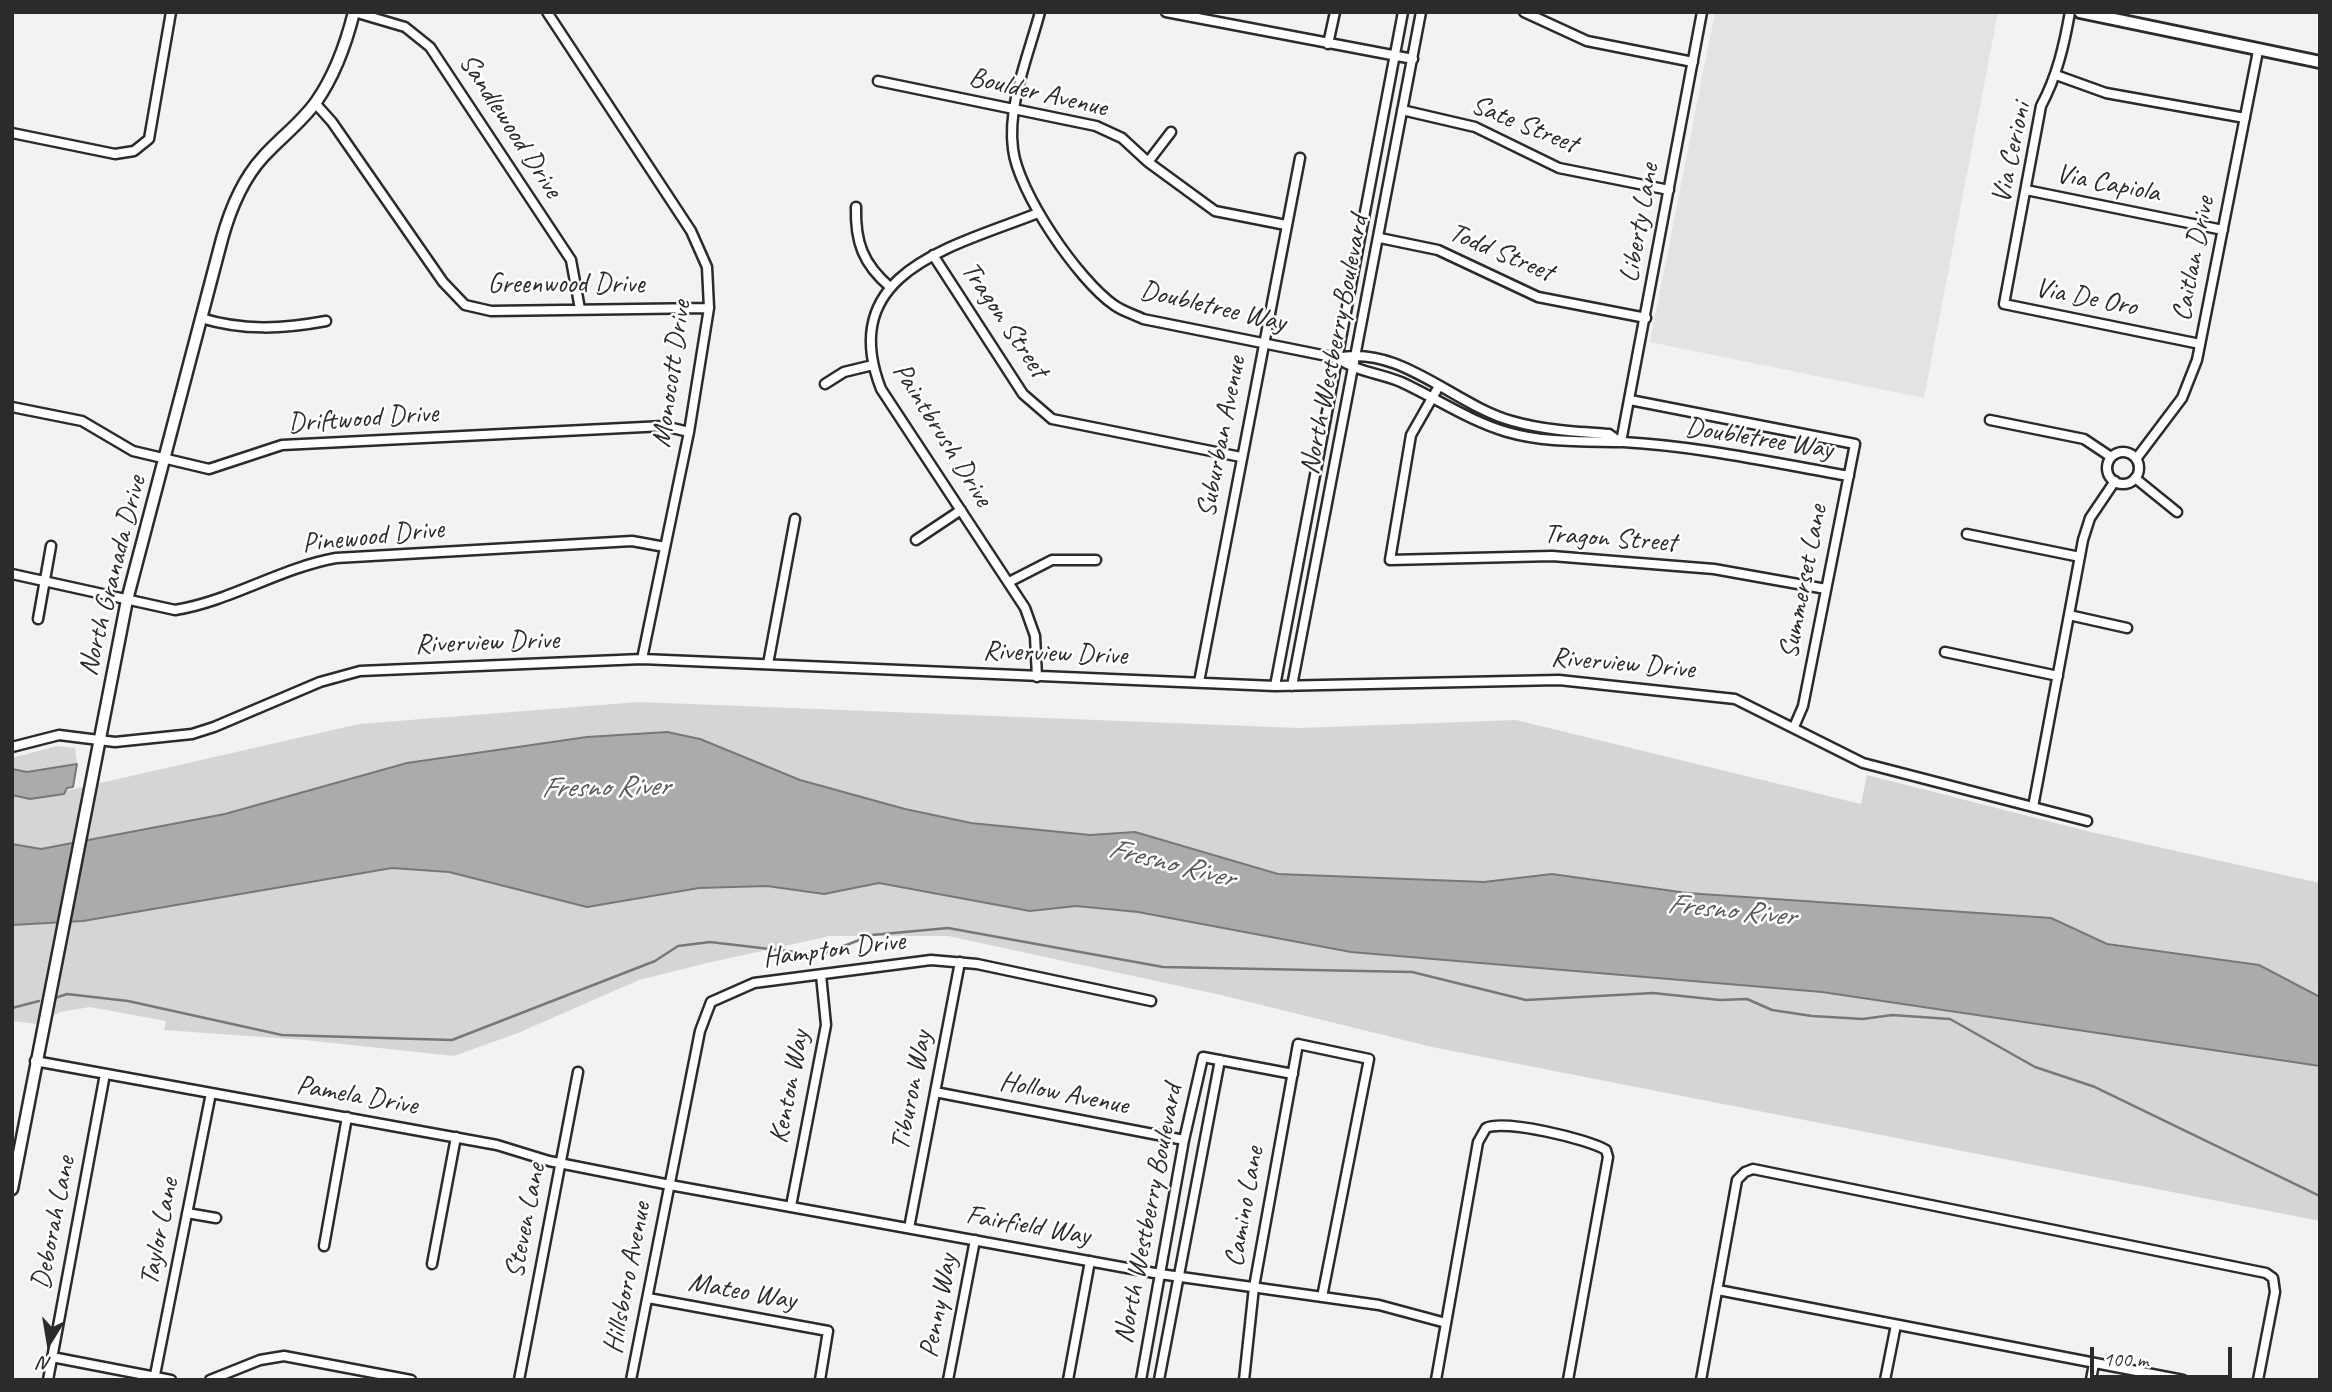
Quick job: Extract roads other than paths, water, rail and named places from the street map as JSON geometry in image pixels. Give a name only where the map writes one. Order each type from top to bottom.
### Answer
[{"type":"main road","points":[[2080,12],[2320,62]]},
{"type":"street","points":[[12,132],[115,154],[134,151],[149,139],[171,12]]},
{"type":"street","name":"North Granada Drive","points":[[12,1189],[127,600],[229,216],[245,181],[261,159],[314,103],[335,69],[354,12]]},
{"type":"street","name":"Sandlewood Drive","points":[[354,12],[405,27],[430,47],[571,260],[580,309]]},
{"type":"street","name":"Monocott Drive","points":[[547,12],[691,231],[706,267],[709,309],[689,432],[642,659]]},
{"type":"street","name":"Doubletree Way","points":[[1040,12],[1015,108],[1013,149],[1038,213],[1091,283],[1114,306],[1143,319],[1264,344],[1337,358],[1356,354],[1395,364],[1487,412],[1511,421],[1609,434],[1620,442]]},
{"type":"street","points":[[1166,12],[1413,59]]},
{"type":"street","points":[[1223,22],[1224,12]]},
{"type":"street","points":[[1328,44],[1335,12]]},
{"type":"street","name":"North Westberry Boulevard","points":[[1275,686],[1403,12]]},
{"type":"street","name":"North Westberry Boulevard","points":[[1292,686],[1352,369],[1380,238],[1421,12]]},
{"type":"street","points":[[1524,12],[1587,41],[1693,62]]},
{"type":"street","name":"Liberty Lane","points":[[1620,442],[1646,318],[1702,12]]},
{"type":"street","name":"Via Cerioni","points":[[2004,304],[2041,106],[2056,75],[2070,12]]},
{"type":"street","name":"Caitlan Drive","points":[[2136,459],[2182,398],[2200,344],[2258,51]]},
{"type":"street","points":[[2056,75],[2106,93],[2245,118]]},
{"type":"street","name":"Boulder Avenue","points":[[878,81],[1096,126],[1122,138],[1148,162],[1214,211],[1286,225]]},
{"type":"street","name":"Greenwood Drive","points":[[314,103],[332,122],[443,282],[465,305],[491,312],[709,309]]},
{"type":"street","name":"Sate Street","points":[[1402,110],[1475,127],[1559,168],[1669,190]]},
{"type":"street","points":[[1148,162],[1171,132]]},
{"type":"street","name":"Suburban Avenue","points":[[1199,682],[1300,158]]},
{"type":"street","name":"Via Capiola","points":[[2026,190],[2223,230]]},
{"type":"street","points":[[856,207],[857,239],[861,252],[868,266],[890,287]]},
{"type":"street","name":"Paintbrush Drive","points":[[1037,677],[1035,636],[1031,621],[1009,582],[881,389],[873,365],[872,329],[876,311],[890,287],[915,264],[1038,213]]},
{"type":"street","name":"Todd Street","points":[[1380,238],[1438,250],[1538,297],[1646,318]]},
{"type":"street","name":"Tragon Street","points":[[933,255],[1023,394],[1052,419],[1241,457]]},
{"type":"street","name":"Via De Oro","points":[[2004,304],[2200,344]]},
{"type":"street","points":[[201,318],[225,325],[258,328],[326,321]]},
{"type":"street","name":"Doubletree Way","points":[[1337,358],[1352,369],[1390,378],[1432,396],[1482,423],[1508,432],[1568,441],[1620,442],[1742,457],[1849,476]]},
{"type":"street","points":[[825,384],[844,372],[873,365]]},
{"type":"street","points":[[1432,396],[1439,386]]},
{"type":"street","name":"Tragon Street","points":[[1432,396],[1411,435],[1390,560],[1552,556],[1714,569],[1826,589]]},
{"type":"street","name":"Doubletree Way","points":[[1630,400],[1855,444]]},
{"type":"street","name":"Driftwood Drive","points":[[12,407],[82,421],[133,451],[209,469],[282,445],[664,426],[689,432]]},
{"type":"street","points":[[1990,420],[2084,439],[2111,457]]},
{"type":"street","name":"Summerset Lane","points":[[1794,727],[1803,706],[1855,444]]},
{"type":"street","points":[[2124,452],[2136,459],[2139,468],[2135,478],[2128,483],[2115,481],[2108,472],[2111,457],[2124,452]]},
{"type":"street","points":[[2135,478],[2177,512]]},
{"type":"street","points":[[2033,807],[2080,557],[2090,518],[2115,481]]},
{"type":"street","points":[[916,540],[961,510]]},
{"type":"street","points":[[768,664],[795,519]]},
{"type":"street","points":[[1968,534],[2080,557]]},
{"type":"street","name":"Pinewood Drive","points":[[12,574],[175,610],[201,606],[303,564],[336,558],[632,541],[665,547]]},
{"type":"street","points":[[38,619],[51,546]]},
{"type":"street","points":[[1009,582],[1052,560],[1096,560]]},
{"type":"street","points":[[2069,615],[2127,628]]},
{"type":"street","points":[[1945,652],[2058,676]]},
{"type":"street","name":"Riverview Drive","points":[[12,747],[59,735],[130,741],[192,734],[320,682],[360,671],[642,659],[1275,686],[1559,680],[1720,696],[1750,705],[1863,763],[2087,821]]},
{"type":"street","name":"Hampton Drive","points":[[670,1185],[700,1031],[711,1002],[740,987],[931,960],[960,962],[1150,1001]]},
{"type":"street","name":"Tiburon Way","points":[[909,1228],[960,962]]},
{"type":"street","name":"Kenton Way","points":[[791,1206],[826,1025],[821,975]]},
{"type":"street","name":"Camino Lane","points":[[1244,1380],[1254,1287],[1298,1044],[1369,1059],[1322,1297]]},
{"type":"street","name":"North Westberry Boulevard","points":[[1140,1380],[1184,1140],[1203,1057],[1220,1060],[1159,1380]]},
{"type":"street","points":[[1220,1060],[1293,1074]]},
{"type":"street","name":"Pamela Drive","points":[[35,1062],[456,1137],[560,1163],[670,1185]]},
{"type":"street","name":"Steven Lane","points":[[519,1380],[578,1072]]},
{"type":"street","name":"Deborah Lane","points":[[48,1380],[105,1074]]},
{"type":"street","name":"Hollow Avenue","points":[[935,1092],[1184,1140]]},
{"type":"street","name":"Taylor Lane","points":[[155,1379],[211,1093]]},
{"type":"street","points":[[324,1246],[346,1117]]},
{"type":"street","points":[[1436,1380],[1480,1134],[1493,1125],[1597,1145],[1606,1150],[1607,1167],[1568,1380]]},
{"type":"street","points":[[432,1264],[456,1137]]},
{"type":"street","points":[[1701,1380],[1737,1180],[1745,1172],[1754,1169],[2266,1273],[2273,1278],[2275,1292],[2258,1380]]},
{"type":"street","name":"Fairfield Way","points":[[670,1185],[1160,1274],[1379,1304],[1446,1323]]},
{"type":"street","name":"Hillsboro Avenue","points":[[631,1380],[670,1185]]},
{"type":"street","points":[[187,1213],[216,1218]]},
{"type":"street","name":"Penny Way","points":[[948,1380],[975,1240]]},
{"type":"street","points":[[1068,1380],[1090,1261]]},
{"type":"street","points":[[1718,1290],[2183,1380]]},
{"type":"street","name":"Mateo Way","points":[[648,1298],[828,1331],[820,1380]]},
{"type":"street","points":[[1885,1380],[1896,1325]]},
{"type":"street","points":[[210,1380],[260,1360],[284,1356],[411,1380]]},
{"type":"street","points":[[52,1357],[171,1380]]},
{"type":"street","points":[[2091,1380],[2094,1363]]},
{"type":"water","name":"Fresno River","points":[[667,732],[700,739],[800,780],[905,809],[971,823],[1090,835],[1135,832],[1278,874],[1484,882],[1552,874],[1687,893],[2051,918],[2107,944],[2259,965],[2320,997],[2320,1066],[1822,992],[1351,952],[1138,912],[1076,906],[1030,911],[879,883],[824,894],[767,886],[699,888],[587,907],[449,872],[392,868],[83,921],[12,925],[12,844],[41,849],[225,814],[407,763],[587,737]]},
{"type":"water","points":[[77,764],[73,787],[67,788],[64,794],[30,799],[12,795],[12,769],[27,772]]},
{"type":"waterway","points":[[55,998],[67,994],[128,1001],[282,1035],[452,1040],[655,961],[678,946],[710,942],[821,955],[872,935],[948,928],[1163,967],[1412,972],[1526,1000],[1653,993],[1720,1000],[1747,999],[1772,1010],[1812,1016],[1863,1019],[1892,1015],[1950,1019],[2035,1067],[2095,1087],[2320,1196]]},
{"type":"waterway","points":[[12,1008],[39,1001]]}]
